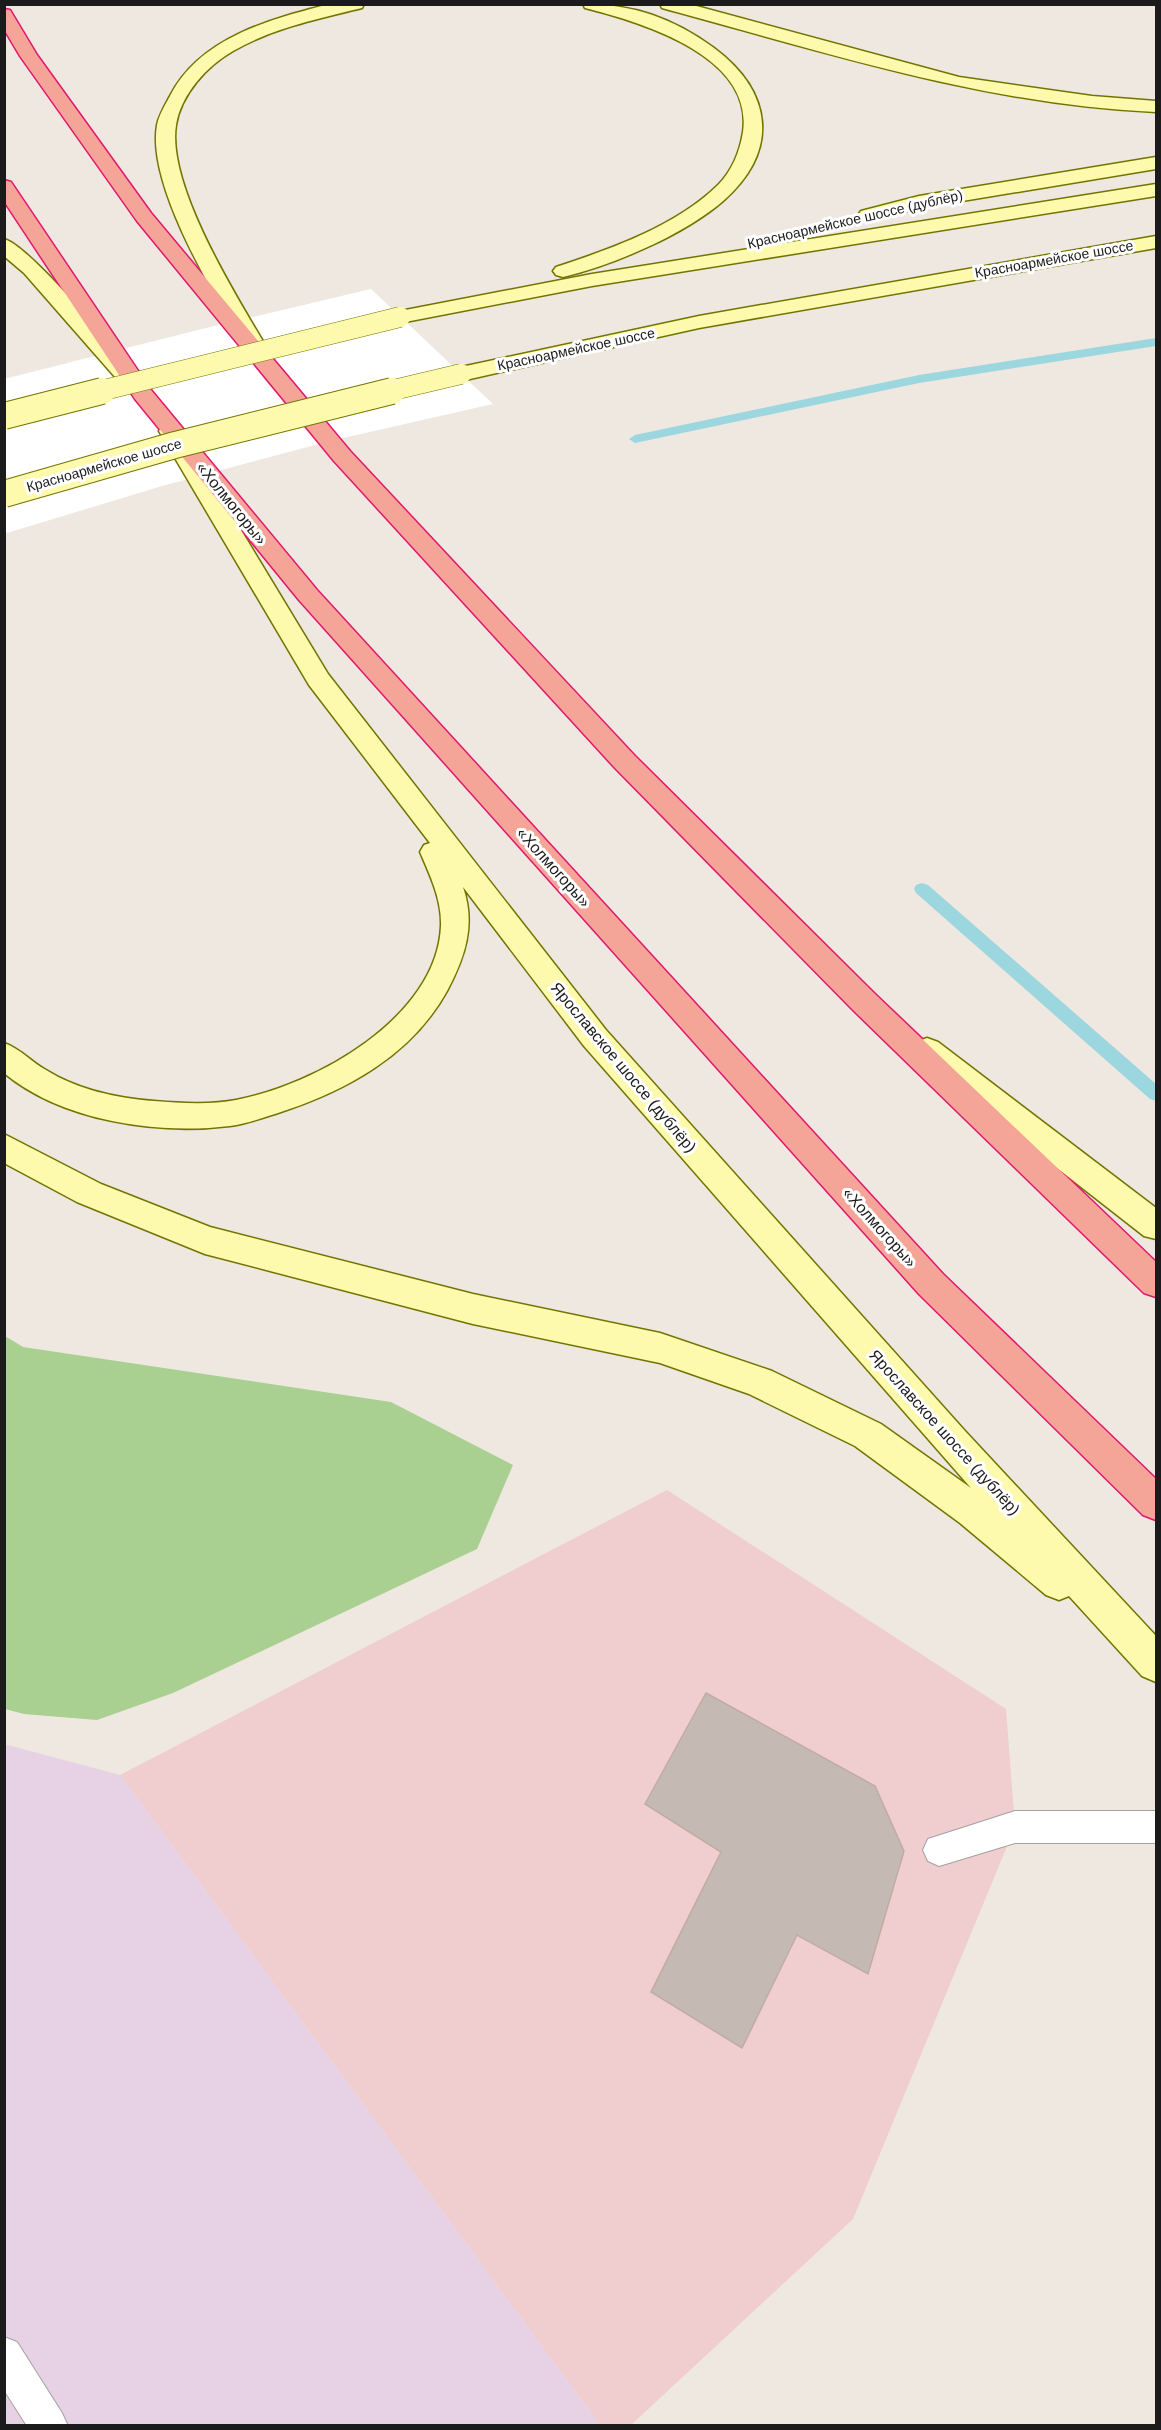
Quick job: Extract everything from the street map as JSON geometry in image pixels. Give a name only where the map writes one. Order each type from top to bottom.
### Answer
[{"type":"highway","points":[[4,14],[29,56],[144,217],[342,456],[625,762],[864,1002],[1156,1282]]},
{"type":"highway","name":"«Холмогоры»","points":[[4,186],[152,406],[308,595],[932,1284],[1156,1503]]},
{"type":"main road","points":[[269,370],[201,251],[170,172],[166,126],[179,89],[208,59],[253,34],[310,14],[356,4]]},
{"type":"main road","points":[[429,311],[578,266],[679,222],[728,187],[754,146],[754,108],[739,79],[706,49],[660,24],[591,4]]},
{"type":"main road","points":[[668,4],[958,82],[1092,102],[1156,106]]},
{"type":"main road","name":"Красноармейское шоссе (дублёр)","points":[[592,280],[919,202],[1156,163]]},
{"type":"main road","points":[[4,416],[242,354],[429,311],[592,280],[1156,190]]},
{"type":"main road","name":"Красноармейское шоссе","points":[[4,494],[151,450],[297,412],[461,374],[699,322],[1156,242]]},
{"type":"main road","name":"Ярославское шоссе (дублёр)","points":[[4,245],[31,269],[152,406],[318,679],[408,799],[595,1038],[952,1442],[1155,1662]]},
{"type":"main road","points":[[4,1054],[39,1082],[97,1106],[154,1114],[229,1114],[300,1095],[357,1067],[401,1029],[439,982],[454,936],[451,888],[408,799]]},
{"type":"main road","points":[[864,1002],[1156,1226]]},
{"type":"main road","points":[[4,1147],[89,1193],[205,1240],[473,1309],[660,1348],[760,1382],[868,1436],[973,1511],[1155,1662]]},
{"type":"lane","points":[[939,1850],[1015,1827],[1156,1827]]},
{"type":"lane","points":[[4,2355],[49,2426]]},
{"type":"shaded area","points":[[667,1490],[1006,1709],[1015,1827],[853,2219],[631,2425],[600,2425],[120,1775]]},
{"type":"shaded area","points":[[4,1744],[120,1775],[600,2425],[5,2425]]},
{"type":"green space","points":[[5,1336],[23,1347],[391,1402],[513,1465],[477,1549],[173,1693],[97,1720],[24,1714],[5,1709]]},
{"type":"pier","points":[[371,289],[493,404],[330,441],[162,486],[7,533],[4,530],[4,379]]},
{"type":"building","points":[[706,1693],[875,1786],[904,1851],[868,1974],[797,1935],[742,2048],[651,1992],[721,1852],[645,1804]]},
{"type":"waterway","points":[[635,439],[919,379],[1156,342]]},
{"type":"waterway","points":[[922,889],[1156,1094]]}]
